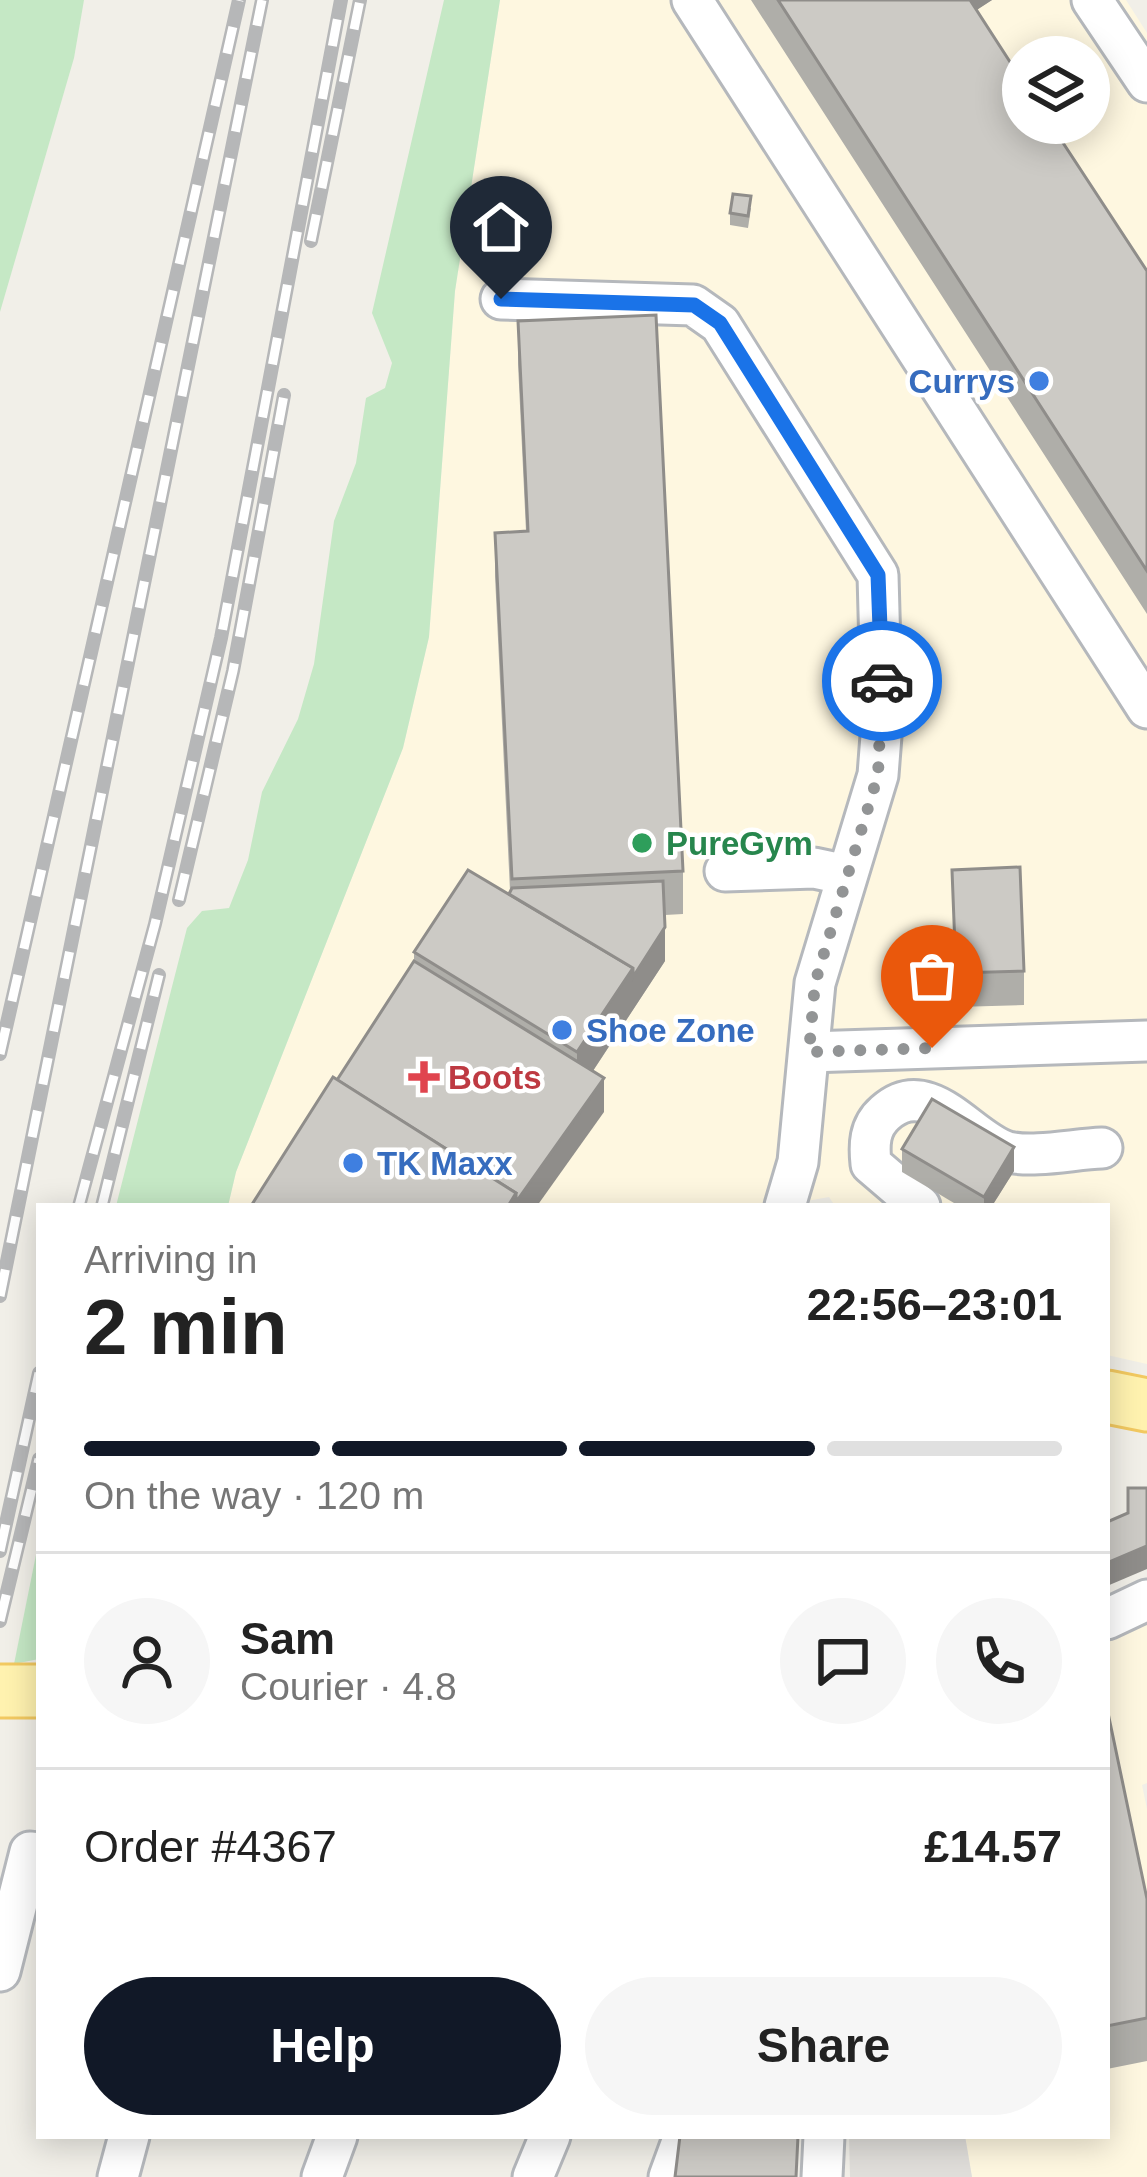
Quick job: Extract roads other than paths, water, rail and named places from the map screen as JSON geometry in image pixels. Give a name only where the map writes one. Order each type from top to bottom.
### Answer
[{"type":"main road","points":[[1110,1398],[1147,1405]]},
{"type":"main road","points":[[0,1691],[36,1691]]},
{"type":"street","points":[[692,0],[1147,708]]},
{"type":"street","points":[[1092,0],[1147,82]]},
{"type":"street","points":[[501,299],[694,305],[720,323],[878,575],[882,723],[878,775],[815,983],[797,1162],[786,1203]]},
{"type":"street","points":[[725,871],[814,868],[847,874]]},
{"type":"street","points":[[809,1052],[1147,1041]]},
{"type":"street","points":[[916,1203],[871,1164],[872,1132],[882,1114],[897,1105],[917,1101],[946,1110],[1006,1151],[1102,1148]]},
{"type":"street","points":[[797,1162],[811,1203]]},
{"type":"street","points":[[1110,1618],[1147,1600]]},
{"type":"street","points":[[0,1971],[31,1852],[36,1852]]},
{"type":"street","points":[[118,2177],[128,2139]]},
{"type":"street","points":[[322,2177],[336,2139]]},
{"type":"street","points":[[533,2177],[549,2139]]},
{"type":"street","points":[[669,2177],[684,2139]]},
{"type":"street","points":[[822,2177],[824,2139]]},
{"type":"railway","points":[[0,1054],[239,0]]},
{"type":"railway","points":[[0,1296],[262,0]]},
{"type":"railway","points":[[80,1203],[155,924],[221,638],[341,0]]},
{"type":"railway","points":[[311,241],[360,0]]},
{"type":"railway","points":[[179,900],[233,671],[284,395]]},
{"type":"railway","points":[[103,1203],[159,975]]},
{"type":"railway","points":[[0,1551],[36,1387]]},
{"type":"railway","points":[[0,1621],[36,1471]]},
{"type":"place","name":"Currys","points":[[1039,381]]},
{"type":"place","name":"PureGym","points":[[642,843]]},
{"type":"place","name":"Shoe Zone","points":[[562,1030]]},
{"type":"place","name":"Boots","points":[[424,1077]]},
{"type":"place","name":"TK Maxx","points":[[353,1163]]}]
